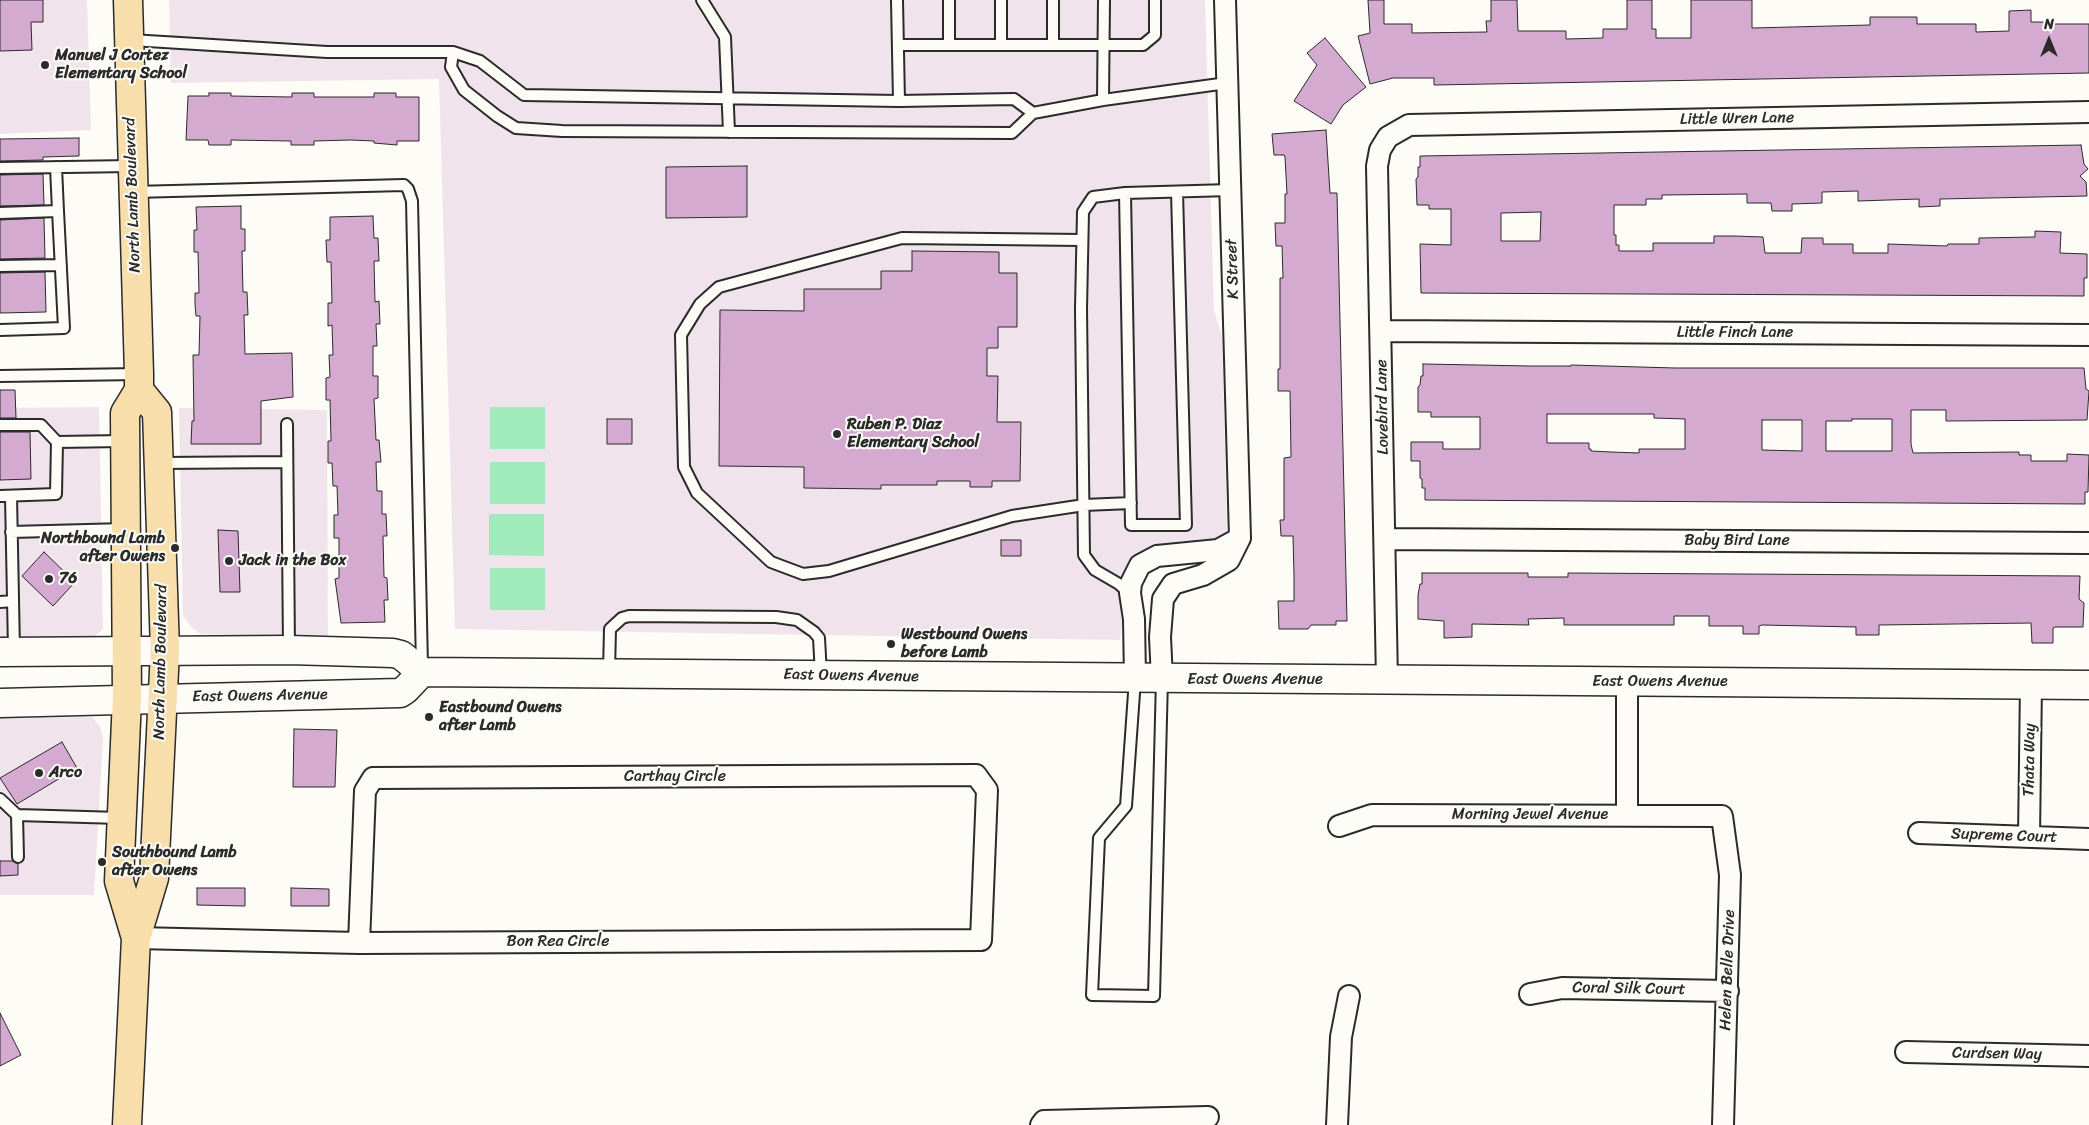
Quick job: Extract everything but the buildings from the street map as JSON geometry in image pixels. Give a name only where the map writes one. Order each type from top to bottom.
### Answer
[{"type":"main road","name":"North Lamb Boulevard","points":[[128,0],[139,382],[125,413],[127,698],[119,881],[136,938]]},
{"type":"main road","name":"North Lamb Boulevard","points":[[126,1125],[136,938],[154,878],[164,650],[160,462],[157,412],[139,382]]},
{"type":"main road","points":[[7,651],[289,650],[393,653],[401,655],[422,672]]},
{"type":"main road","name":"East Owens Avenue","points":[[0,702],[400,692],[406,690],[422,672],[1135,679],[2031,683],[2089,685]]},
{"type":"street","name":"K Street","points":[[1162,679],[1160,637],[1163,599],[1173,584],[1202,575],[1229,560],[1240,538],[1225,0]]},
{"type":"street","name":"Little Wren Lane","points":[[1388,137],[1409,125],[2089,112]]},
{"type":"street","name":"Lovebird Lane","points":[[1387,680],[1386,539],[1377,166],[1380,150],[1388,137]]},
{"type":"street","name":"Little Finch Lane","points":[[1381,331],[2089,335]]},
{"type":"street","points":[[1135,679],[1134,619],[1130,593],[1140,565],[1157,556],[1218,550],[1240,538]]},
{"type":"street","name":"Baby Bird Lane","points":[[1386,539],[2089,543]]},
{"type":"street","points":[[1627,682],[1627,815]]},
{"type":"street","name":"Thata Way","points":[[2029,837],[2031,683]]},
{"type":"street","name":"Carthay Circle","points":[[359,943],[364,790],[373,778],[976,775],[987,790],[980,940]]},
{"type":"street","name":"Morning Jewel Avenue","points":[[1339,826],[1372,816],[1722,816]]},
{"type":"street","name":"Helen Belle Drive","points":[[1722,816],[1730,875],[1723,1125]]},
{"type":"street","name":"Supreme Court","points":[[1919,833],[2089,839]]},
{"type":"street","name":"Bon Rea Circle","points":[[136,938],[359,943],[980,940]]},
{"type":"street","name":"Coral Silk Court","points":[[1530,994],[1562,988],[1728,991]]},
{"type":"street","points":[[1337,1125],[1341,1037],[1350,996]]},
{"type":"street","name":"Curdsen Way","points":[[1906,1052],[2089,1056]]},
{"type":"street","points":[[1041,1125],[1044,1121],[1208,1117]]},
{"type":"lane","points":[[702,0],[725,37],[729,132]]},
{"type":"lane","points":[[897,0],[899,101]]},
{"type":"lane","points":[[949,0],[949,45]]},
{"type":"lane","points":[[1001,0],[1001,45]]},
{"type":"lane","points":[[1053,0],[1053,45]]},
{"type":"lane","points":[[1103,100],[1104,0]]},
{"type":"lane","points":[[898,45],[1143,46],[1155,35],[1155,0]]},
{"type":"lane","points":[[129,40],[327,52],[452,52],[480,61],[524,95],[899,101],[1014,99],[1033,113]]},
{"type":"lane","points":[[452,52],[451,67],[464,90],[497,116],[516,128],[562,131],[1012,133],[1033,113],[1103,100],[1227,83]]},
{"type":"lane","points":[[0,330],[64,328],[56,167]]},
{"type":"lane","points":[[0,168],[56,167],[133,179],[404,185],[408,189],[412,201],[422,672]]},
{"type":"lane","points":[[1130,593],[1095,570],[1084,555],[1081,309],[1083,212],[1093,197],[1125,193],[1230,190]]},
{"type":"lane","points":[[1125,193],[1132,525],[1186,525],[1177,192]]},
{"type":"lane","points":[[0,213],[58,211]]},
{"type":"lane","points":[[1082,240],[902,238],[719,287],[700,304],[681,335],[684,467],[697,493],[771,562],[803,574],[829,570],[1012,516],[1084,506],[1131,503]]},
{"type":"lane","points":[[0,266],[61,265]]},
{"type":"lane","points":[[0,376],[139,382]]},
{"type":"lane","points":[[287,424],[289,650]]},
{"type":"lane","points":[[0,425],[41,425],[57,442],[56,494],[0,496]]},
{"type":"lane","points":[[57,442],[125,441]]},
{"type":"lane","points":[[160,462],[287,462]]},
{"type":"lane","points":[[7,651],[13,601],[11,496]]},
{"type":"lane","points":[[11,532],[126,530]]},
{"type":"lane","points":[[0,602],[13,601]]},
{"type":"lane","points":[[609,674],[610,629],[622,618],[629,616],[776,617],[797,620],[819,638],[822,676]]},
{"type":"lane","points":[[1135,679],[1126,806],[1099,838],[1092,995],[1154,996],[1162,679]]},
{"type":"lane","points":[[0,799],[17,814],[122,818]]},
{"type":"lane","points":[[17,814],[18,857]]},
{"type":"shaded area","name":"Manuel J Cortez Elementary School","points":[[0,0],[87,0],[91,130],[0,134]]},
{"type":"shaded area","name":"Ruben P. Diaz Elementary School","points":[[169,0],[1205,0],[1214,311],[1222,336],[1227,531],[1222,546],[1149,546],[1130,569],[1120,640],[455,629],[439,79],[171,83]]},
{"type":"shaded area","points":[[99,407],[103,629],[94,637],[0,639],[0,408]]},
{"type":"shaded area","points":[[179,408],[327,410],[328,637],[201,634],[193,629],[183,616]]},
{"type":"shaded area","points":[[92,717],[100,727],[103,738],[94,895],[0,895],[0,718]]},
{"type":"green space","points":[[490,407],[545,407],[545,449],[490,449]]},
{"type":"green space","points":[[490,462],[545,462],[545,504],[490,504]]},
{"type":"green space","points":[[489,514],[544,514],[544,556],[489,555]]},
{"type":"green space","points":[[490,568],[545,568],[545,610],[490,610]]},
{"type":"place","name":"Manuel J Cortez Elementary School","points":[[45,65]]},
{"type":"place","name":"Ruben P. Diaz Elementary School","points":[[837,434]]},
{"type":"place","name":"Northbound Lamb after Owens","points":[[175,548]]},
{"type":"place","name":"Jack in the Box","points":[[229,561]]},
{"type":"place","name":"76","points":[[49,579]]},
{"type":"place","name":"Westbound Owens before Lamb","points":[[891,644]]},
{"type":"place","name":"Eastbound Owens after Lamb","points":[[429,717]]},
{"type":"place","name":"Arco","points":[[39,773]]},
{"type":"place","name":"Southbound Lamb after Owens","points":[[102,862]]}]
